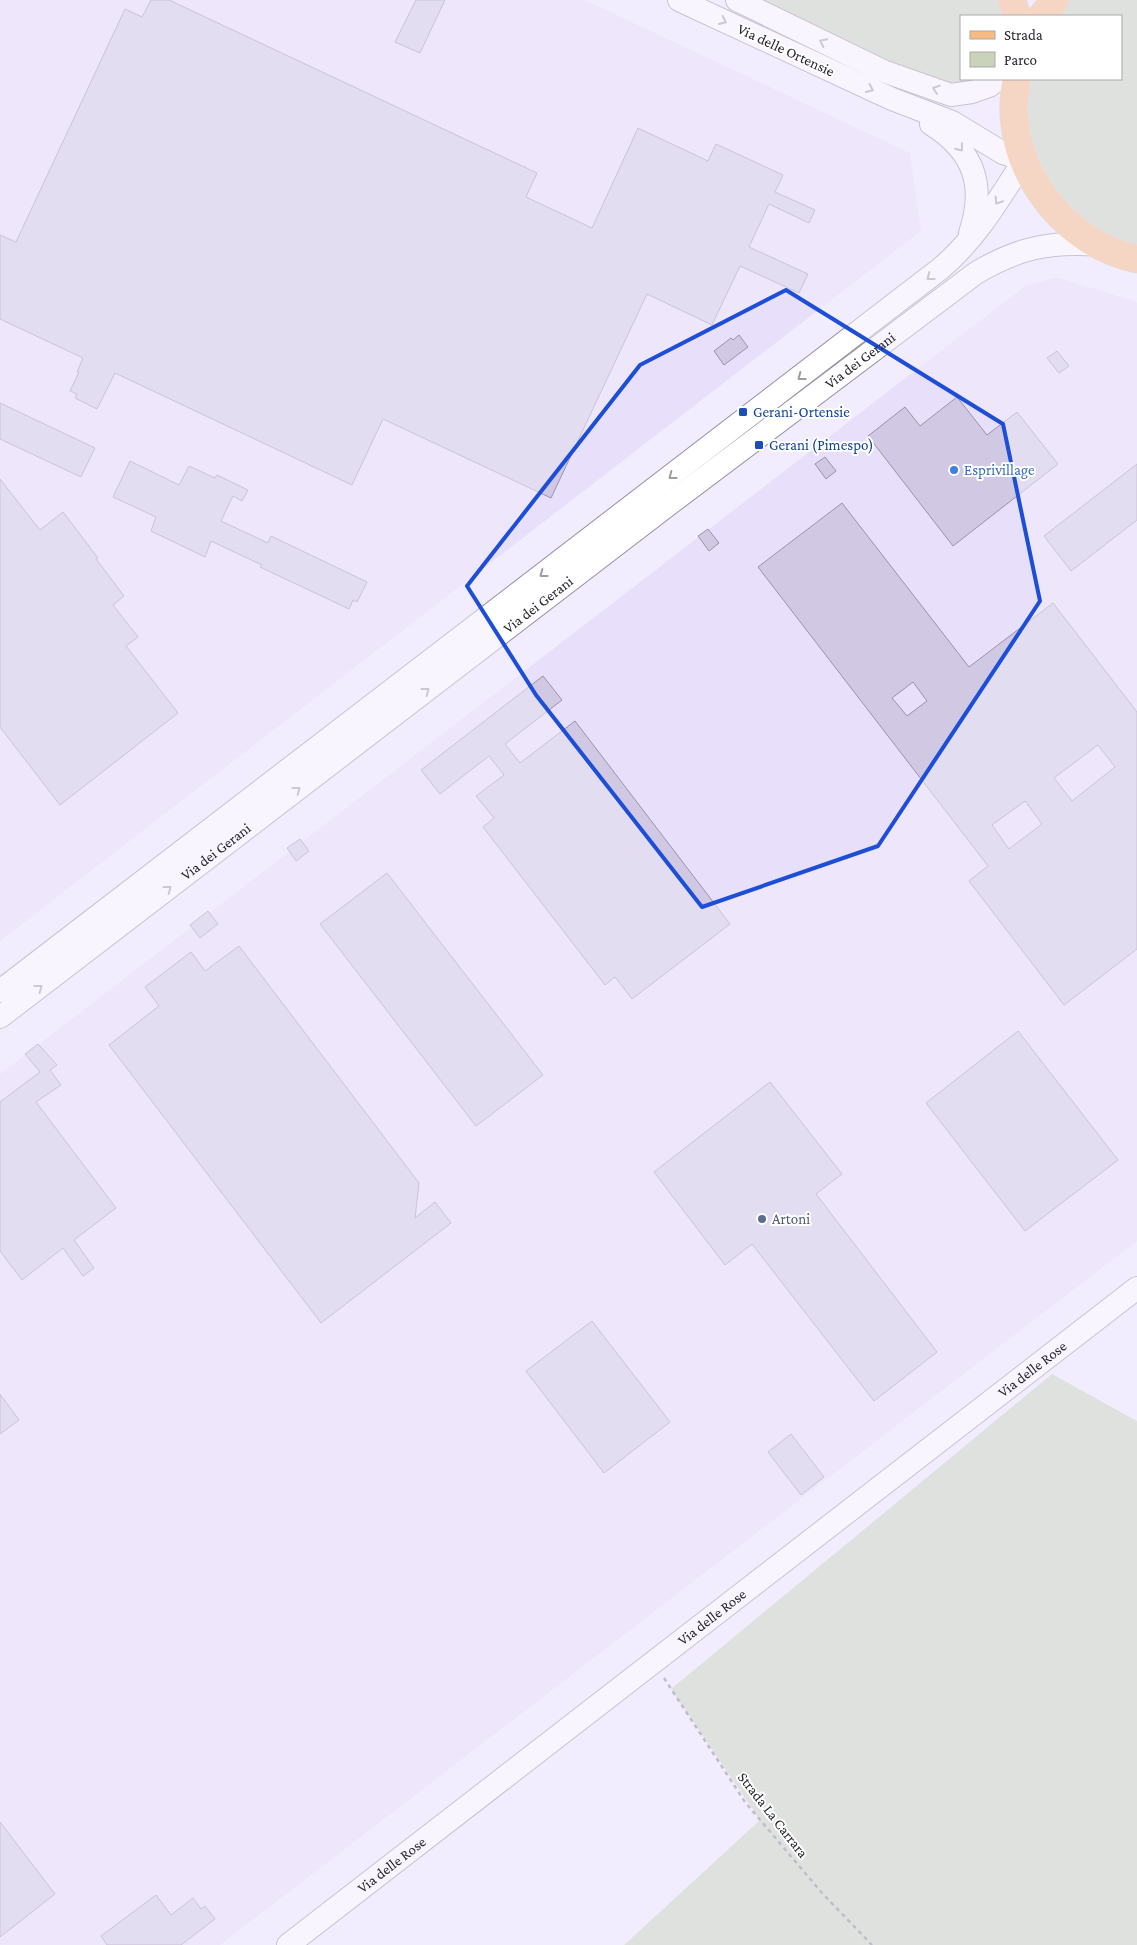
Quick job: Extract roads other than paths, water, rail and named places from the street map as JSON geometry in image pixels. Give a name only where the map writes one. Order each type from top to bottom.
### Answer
[{"type":"main road","points":[[1012,0],[1017,15]]},
{"type":"main road","points":[[1043,15],[1054,0]]},
{"type":"main road","points":[[1017,80],[1014,109],[1017,135],[1024,160],[1036,186],[1053,209],[1074,229],[1099,245],[1137,259]]},
{"type":"street","name":"Via delle Ortensie","points":[[679,0],[892,99]]},
{"type":"street","name":"Via delle Ortensie","points":[[737,0],[883,71],[951,95],[972,92],[988,86],[997,80]]},
{"type":"street","points":[[892,99],[952,122],[1003,153],[1024,160]]},
{"type":"street","points":[[892,99],[944,132],[961,148],[967,158],[973,171],[978,194],[976,214],[966,245]]},
{"type":"street","name":"Via dei Gerani","points":[[0,990],[940,269],[966,245],[995,206],[1024,160]]},
{"type":"street","name":"Via dei Gerani","points":[[0,1017],[668,505],[976,273],[997,260],[1016,252],[1072,242],[1099,245]]},
{"type":"street","name":"Via delle Rose","points":[[288,1945],[1137,1288]]},
{"type":"place","name":"Gerani-Ortensie","points":[[743,412]]},
{"type":"place","name":"Gerani (Pimespo)","points":[[759,445]]},
{"type":"place","name":"Esprivillage","points":[[954,470]]},
{"type":"place","name":"Artoni","points":[[762,1219]]}]
